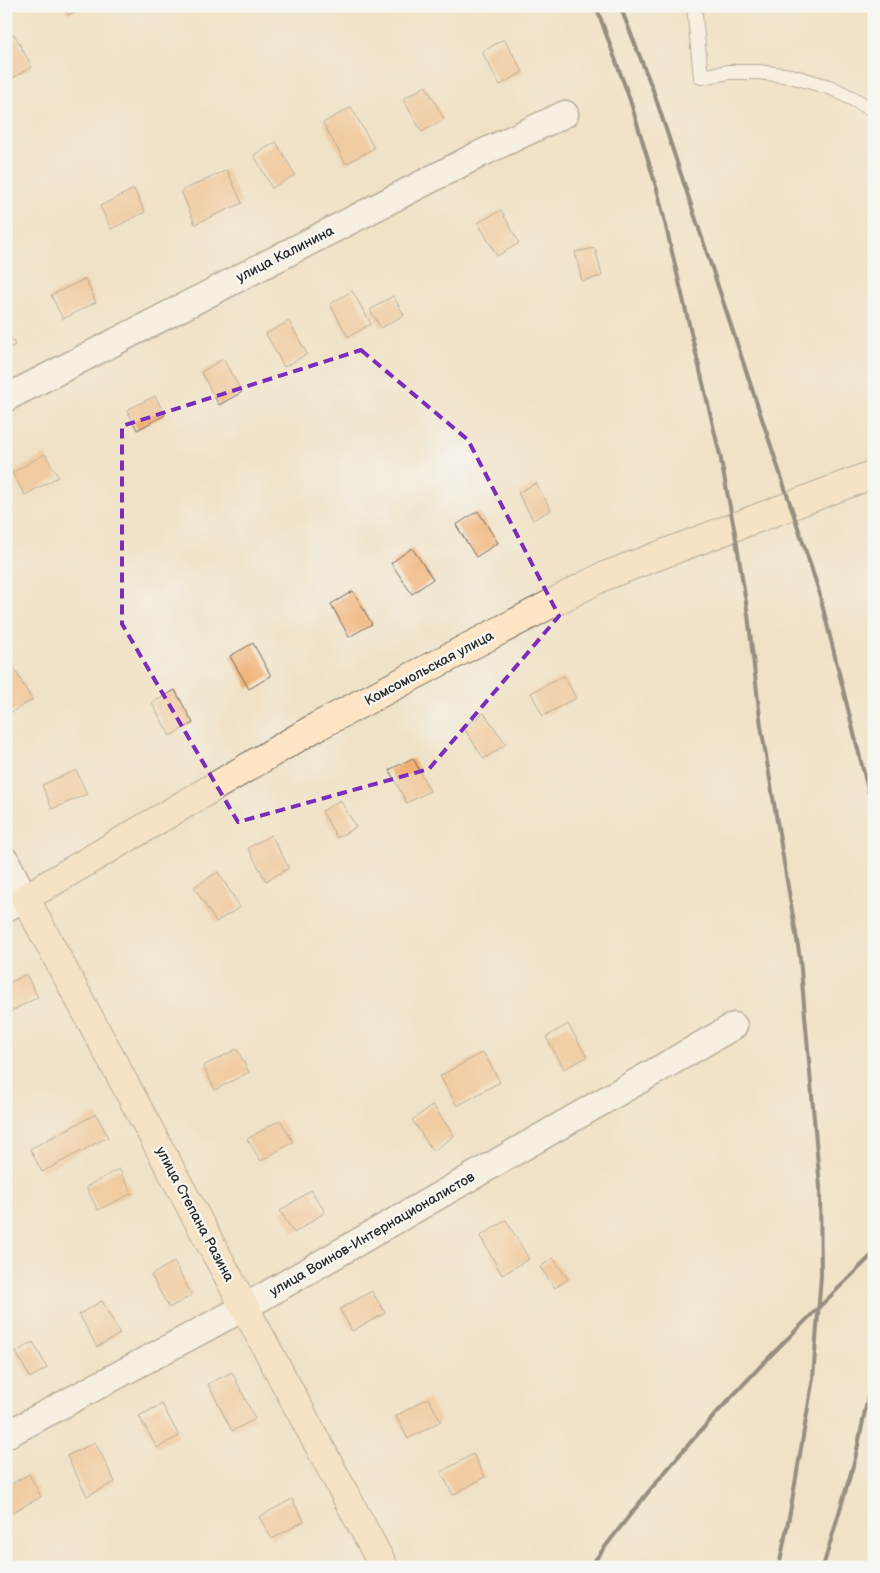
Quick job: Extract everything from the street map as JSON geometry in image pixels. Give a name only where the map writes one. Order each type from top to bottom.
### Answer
[{"type":"main road","name":"Комсомольская улица","points":[[16,903],[316,727],[602,577],[874,474]]},
{"type":"main road","name":"улица Степана Разина","points":[[16,903],[245,1307],[384,1567]]},
{"type":"street","name":"улица Калинина","points":[[6,398],[478,155],[565,114]]},
{"type":"street","name":"улица Степана Разина","points":[[6,861],[16,903]]},
{"type":"street","name":"улица Воинов-Интернационалистов","points":[[6,1435],[245,1307],[734,1026]]},
{"type":"lane","points":[[694,6],[701,77],[729,72],[758,72],[791,76],[832,88],[874,110]]},
{"type":"highlighted area","points":[[361,350],[468,440],[559,616],[429,769],[238,822],[122,624],[122,426]]},
{"type":"building","points":[[63,6],[84,6],[68,15]]},
{"type":"building","points":[[14,34],[32,67],[9,80],[6,74],[6,38]]},
{"type":"building","points":[[504,39],[523,72],[500,85],[482,52]]},
{"type":"building","points":[[426,86],[444,119],[422,132],[403,99]]},
{"type":"building","points":[[351,107],[374,148],[346,164],[323,123]]},
{"type":"building","points":[[276,142],[295,175],[272,188],[254,155]]},
{"type":"building","points":[[227,170],[242,203],[195,224],[181,191]]},
{"type":"building","points":[[134,189],[145,212],[111,229],[100,206]]},
{"type":"building","points":[[501,210],[519,243],[497,256],[478,223]]},
{"type":"building","points":[[595,248],[602,276],[582,281],[575,252]]},
{"type":"building","points":[[85,279],[96,302],[63,319],[51,295]]},
{"type":"building","points":[[352,291],[371,324],[348,337],[330,304]]},
{"type":"building","points":[[393,296],[404,315],[381,328],[370,310]]},
{"type":"building","points":[[289,321],[307,354],[284,367],[266,334]]},
{"type":"building","points":[[6,328],[15,345],[6,350]]},
{"type":"building","points":[[223,359],[242,392],[219,405],[201,372]]},
{"type":"building","points":[[155,396],[165,415],[137,430],[127,410]]},
{"type":"building","points":[[45,454],[58,477],[25,495],[12,473]]},
{"type":"building","points":[[536,483],[551,510],[533,520],[518,493]]},
{"type":"building","points":[[6,499],[14,512],[6,517]]},
{"type":"building","points":[[478,511],[498,543],[476,557],[456,525]]},
{"type":"building","points":[[412,548],[433,579],[412,594],[391,563]]},
{"type":"building","points":[[353,591],[372,624],[349,637],[331,604]]},
{"type":"building","points":[[253,643],[271,676],[249,689],[230,656]]},
{"type":"building","points":[[14,668],[32,700],[10,713],[6,707],[6,672]]},
{"type":"building","points":[[564,676],[576,698],[543,716],[531,693]]},
{"type":"building","points":[[175,690],[193,723],[170,736],[152,703]]},
{"type":"building","points":[[484,713],[506,744],[484,759],[463,727]]},
{"type":"building","points":[[413,758],[430,791],[407,803],[389,770]]},
{"type":"building","points":[[76,770],[87,794],[52,809],[42,785]]},
{"type":"building","points":[[340,800],[356,827],[337,838],[322,811]]},
{"type":"building","points":[[271,835],[289,868],[266,881],[248,848]]},
{"type":"building","points":[[218,872],[240,907],[216,922],[194,887]]},
{"type":"building","points":[[26,974],[38,997],[6,1014],[6,985]]},
{"type":"building","points":[[568,1024],[587,1057],[564,1069],[546,1037]]},
{"type":"building","points":[[237,1049],[249,1072],[215,1090],[203,1066]]},
{"type":"building","points":[[483,1052],[500,1082],[457,1106],[440,1076]]},
{"type":"building","points":[[433,1105],[454,1136],[433,1151],[412,1120]]},
{"type":"building","points":[[96,1114],[108,1137],[42,1172],[30,1149]]},
{"type":"building","points":[[280,1120],[293,1142],[261,1161],[247,1139]]},
{"type":"building","points":[[119,1169],[132,1193],[98,1210],[86,1187]]},
{"type":"building","points":[[311,1190],[325,1212],[294,1233],[280,1211]]},
{"type":"building","points":[[506,1220],[529,1259],[502,1275],[480,1236]]},
{"type":"building","points":[[553,1258],[568,1279],[555,1288],[540,1267]]},
{"type":"building","points":[[174,1262],[192,1295],[169,1308],[151,1275]]},
{"type":"building","points":[[372,1291],[385,1313],[352,1331],[340,1309]]},
{"type":"building","points":[[102,1301],[120,1334],[97,1347],[79,1314]]},
{"type":"building","points":[[33,1342],[47,1368],[30,1378],[16,1352]]},
{"type":"building","points":[[232,1372],[255,1419],[232,1431],[208,1384]]},
{"type":"building","points":[[428,1398],[441,1421],[408,1439],[396,1416]]},
{"type":"building","points":[[162,1404],[179,1436],[157,1448],[139,1416]]},
{"type":"building","points":[[95,1442],[115,1482],[87,1496],[67,1456]]},
{"type":"building","points":[[473,1454],[485,1477],[453,1495],[441,1472]]},
{"type":"building","points":[[29,1474],[41,1497],[9,1514],[6,1509],[6,1487]]},
{"type":"building","points":[[292,1499],[304,1521],[272,1539],[259,1517]]},
{"type":"railway","points":[[596,6],[630,100],[658,193],[720,455],[735,533],[748,615],[761,726],[800,958],[820,1187],[821,1276],[813,1378],[779,1567]]},
{"type":"railway","points":[[620,6],[653,90],[818,588],[874,814]]},
{"type":"railway","points":[[590,1567],[649,1491],[712,1418],[770,1356],[874,1253]]},
{"type":"railway","points":[[823,1567],[855,1459],[874,1368]]}]
